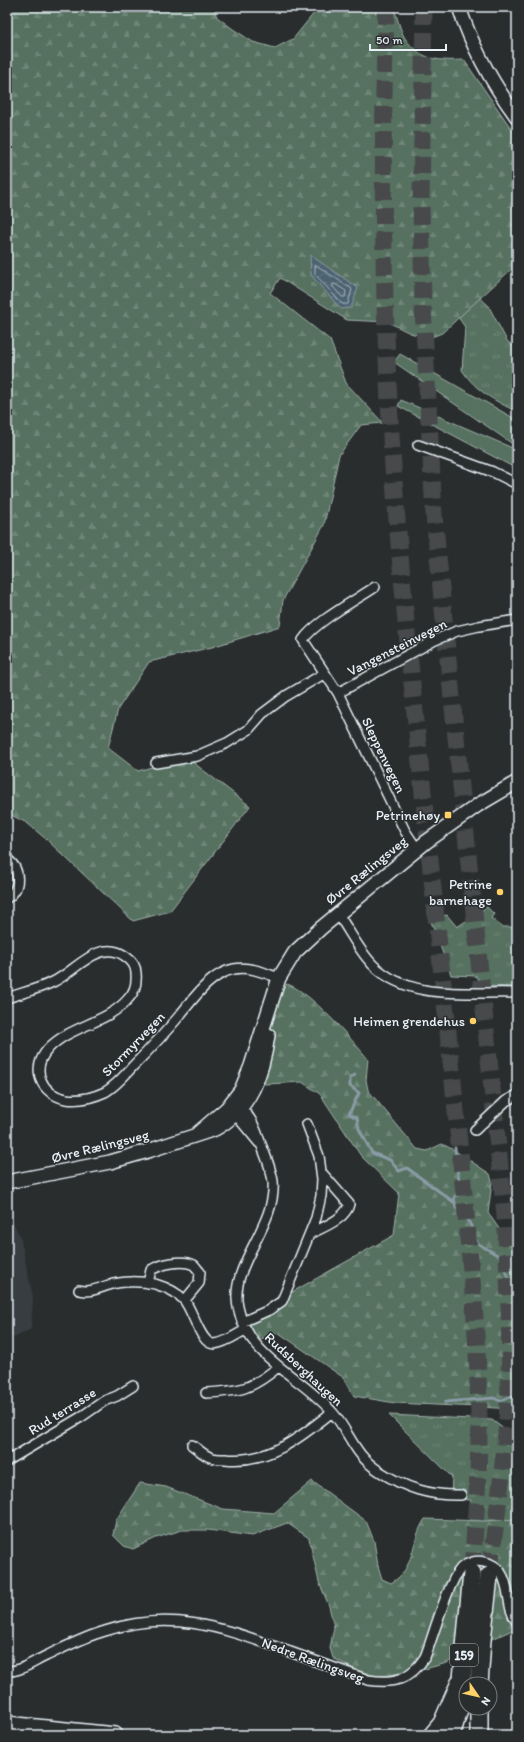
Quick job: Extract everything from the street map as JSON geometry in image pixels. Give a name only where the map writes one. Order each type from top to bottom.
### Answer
[{"type":"highway","name":"159","points":[[451,1735],[458,1710],[463,1674],[472,1573]]},
{"type":"highway","name":"159","points":[[480,1676],[489,1576]]},
{"type":"highway","points":[[479,1716],[479,1735]]},
{"type":"highway","points":[[459,1735],[474,1735]]},
{"type":"main road","points":[[459,7],[472,42],[485,70],[517,117]]},
{"type":"main road","name":"Øvre Rælingsveg","points":[[7,1182],[110,1162],[148,1151],[198,1133],[236,1108],[255,1086],[262,1069],[268,1036],[269,1011],[279,978],[295,952],[338,914],[417,849],[474,808],[517,782]]},
{"type":"main road","points":[[431,1735],[436,1730],[447,1711],[463,1674]]},
{"type":"main road","points":[[7,1724],[115,1735]]},
{"type":"street","points":[[418,445],[494,472],[517,484]]},
{"type":"street","name":"Sleppenvegen","points":[[375,587],[318,625],[307,634],[304,640],[338,693],[405,831],[417,849]]},
{"type":"street","name":"Vangensteinvegen","points":[[338,693],[435,640],[457,631],[517,620]]},
{"type":"street","points":[[156,763],[197,756],[226,743],[248,730],[262,714],[286,696],[325,673]]},
{"type":"street","points":[[7,859],[16,870],[18,880],[16,889],[7,898]]},
{"type":"street","points":[[338,914],[372,963],[393,980],[408,986],[438,992],[517,993]]},
{"type":"street","name":"Stormyrvegen","points":[[7,998],[54,981],[67,974],[90,955],[102,951],[113,950],[120,952],[133,964],[136,972],[136,984],[128,1000],[115,1010],[55,1042],[42,1059],[38,1069],[44,1086],[58,1097],[79,1099],[92,1097],[112,1087],[162,1036],[198,993],[208,983],[222,973],[233,969],[247,969],[260,971],[279,978]]},
{"type":"street","points":[[475,1130],[506,1102],[517,1095]]},
{"type":"street","name":"Rudsberghaugen","points":[[236,1108],[261,1145],[271,1172],[273,1194],[268,1214],[242,1272],[237,1289],[237,1306],[244,1326],[255,1344],[278,1367],[310,1391],[332,1412],[357,1452],[378,1471],[404,1486],[427,1494],[461,1495]]},
{"type":"street","name":"Rudsberghaugen","points":[[79,1290],[88,1291],[109,1285],[124,1283],[148,1283],[167,1288],[185,1300],[203,1337],[208,1342],[214,1344],[227,1340],[244,1326],[282,1301],[310,1234],[321,1196],[319,1156],[307,1124]]},
{"type":"street","points":[[310,1234],[342,1215],[348,1207],[345,1198],[321,1172]]},
{"type":"street","points":[[148,1283],[151,1270],[157,1267],[185,1263],[194,1266],[200,1272],[199,1283],[185,1300]]},
{"type":"street","points":[[206,1393],[247,1388],[264,1380],[278,1367]]},
{"type":"street","name":"Rud terrasse","points":[[7,1461],[81,1417],[104,1401],[117,1396],[134,1386]]},
{"type":"street","points":[[192,1445],[210,1458],[235,1460],[255,1458],[279,1450],[299,1438],[332,1412]]},
{"type":"street","name":"Nedre Rælingsveg","points":[[8,1671],[19,1669],[79,1640],[106,1630],[136,1623],[175,1621],[193,1622],[231,1631],[368,1680],[388,1682],[401,1680],[419,1667],[425,1657],[457,1574],[468,1564],[477,1561],[488,1563],[501,1572],[504,1578],[510,1609],[517,1622]]},
{"type":"shaded area","points":[[7,1211],[20,1236],[33,1297],[31,1329],[16,1337],[7,1338]]},
{"type":"green space","points":[[7,7],[213,7],[217,17],[233,29],[253,42],[275,48],[293,39],[319,7],[390,7],[394,9],[405,38],[419,53],[440,60],[464,60],[517,137],[517,264],[442,333],[429,338],[410,333],[388,322],[347,320],[280,278],[270,293],[330,340],[346,383],[383,423],[361,425],[339,455],[324,525],[283,600],[280,626],[212,647],[149,662],[118,709],[108,748],[138,771],[186,757],[250,806],[170,911],[133,921],[47,840],[27,823],[7,813]]},
{"type":"green space","points":[[442,265],[488,305],[507,341],[517,349],[517,412],[480,390],[462,370],[465,327],[430,277]]},
{"type":"green space","points":[[400,354],[517,420],[517,447],[394,362]]},
{"type":"green space","points":[[401,400],[517,450],[517,469],[398,406]]},
{"type":"green space","points":[[487,907],[494,914],[491,918],[502,927],[511,927],[517,931],[517,987],[484,986],[476,976],[451,975],[430,919],[447,915],[457,927]]},
{"type":"green space","points":[[287,984],[296,988],[319,1006],[368,1059],[366,1080],[368,1090],[417,1149],[427,1151],[442,1144],[454,1150],[490,1174],[492,1182],[488,1213],[517,1254],[517,1411],[497,1408],[395,1403],[354,1396],[344,1378],[279,1333],[256,1341],[244,1319],[394,1235],[399,1193],[361,1156],[320,1094],[302,1082],[266,1084],[249,1081],[278,996]]},
{"type":"green space","points":[[389,1415],[492,1420],[517,1439],[517,1544],[469,1528],[471,1500],[451,1499],[452,1477]]},
{"type":"green space","points":[[312,1481],[366,1521],[374,1541],[378,1566],[382,1579],[391,1583],[405,1570],[412,1554],[420,1527],[425,1519],[484,1521],[517,1519],[517,1628],[465,1651],[447,1663],[417,1671],[373,1677],[374,1676],[354,1669],[333,1658],[330,1648],[334,1627],[329,1606],[319,1582],[309,1538],[287,1523],[252,1536],[208,1530],[182,1530],[156,1538],[133,1549],[124,1546],[113,1535],[116,1520],[140,1483],[166,1487],[223,1509],[274,1513]]},
{"type":"water","points":[[310,255],[358,288],[351,308],[341,309],[311,275]]},
{"type":"waterway","points":[[355,1075],[350,1078],[350,1086],[359,1093],[349,1114],[357,1118],[359,1129],[372,1153],[390,1160],[399,1171],[407,1168],[455,1203]]},
{"type":"waterway","points":[[455,1148],[460,1190],[454,1198],[456,1208],[470,1223],[477,1243],[499,1256],[517,1298]]},
{"type":"waterway","points":[[445,1402],[494,1398],[500,1401],[517,1394]]},
{"type":"tunnel","points":[[386,7],[384,110],[384,265],[387,368],[396,510],[404,601],[456,1109],[474,1304],[478,1366],[479,1429],[478,1483],[472,1573]]},
{"type":"tunnel","points":[[424,7],[421,202],[423,307],[434,515],[505,1215],[508,1278],[510,1341],[508,1407],[489,1576]]},
{"type":"place","name":"Petrinehøy","points":[[448,815]]},
{"type":"place","name":"Petrine barnehage","points":[[500,892]]},
{"type":"place","name":"Heimen grendehus","points":[[473,1021]]}]
